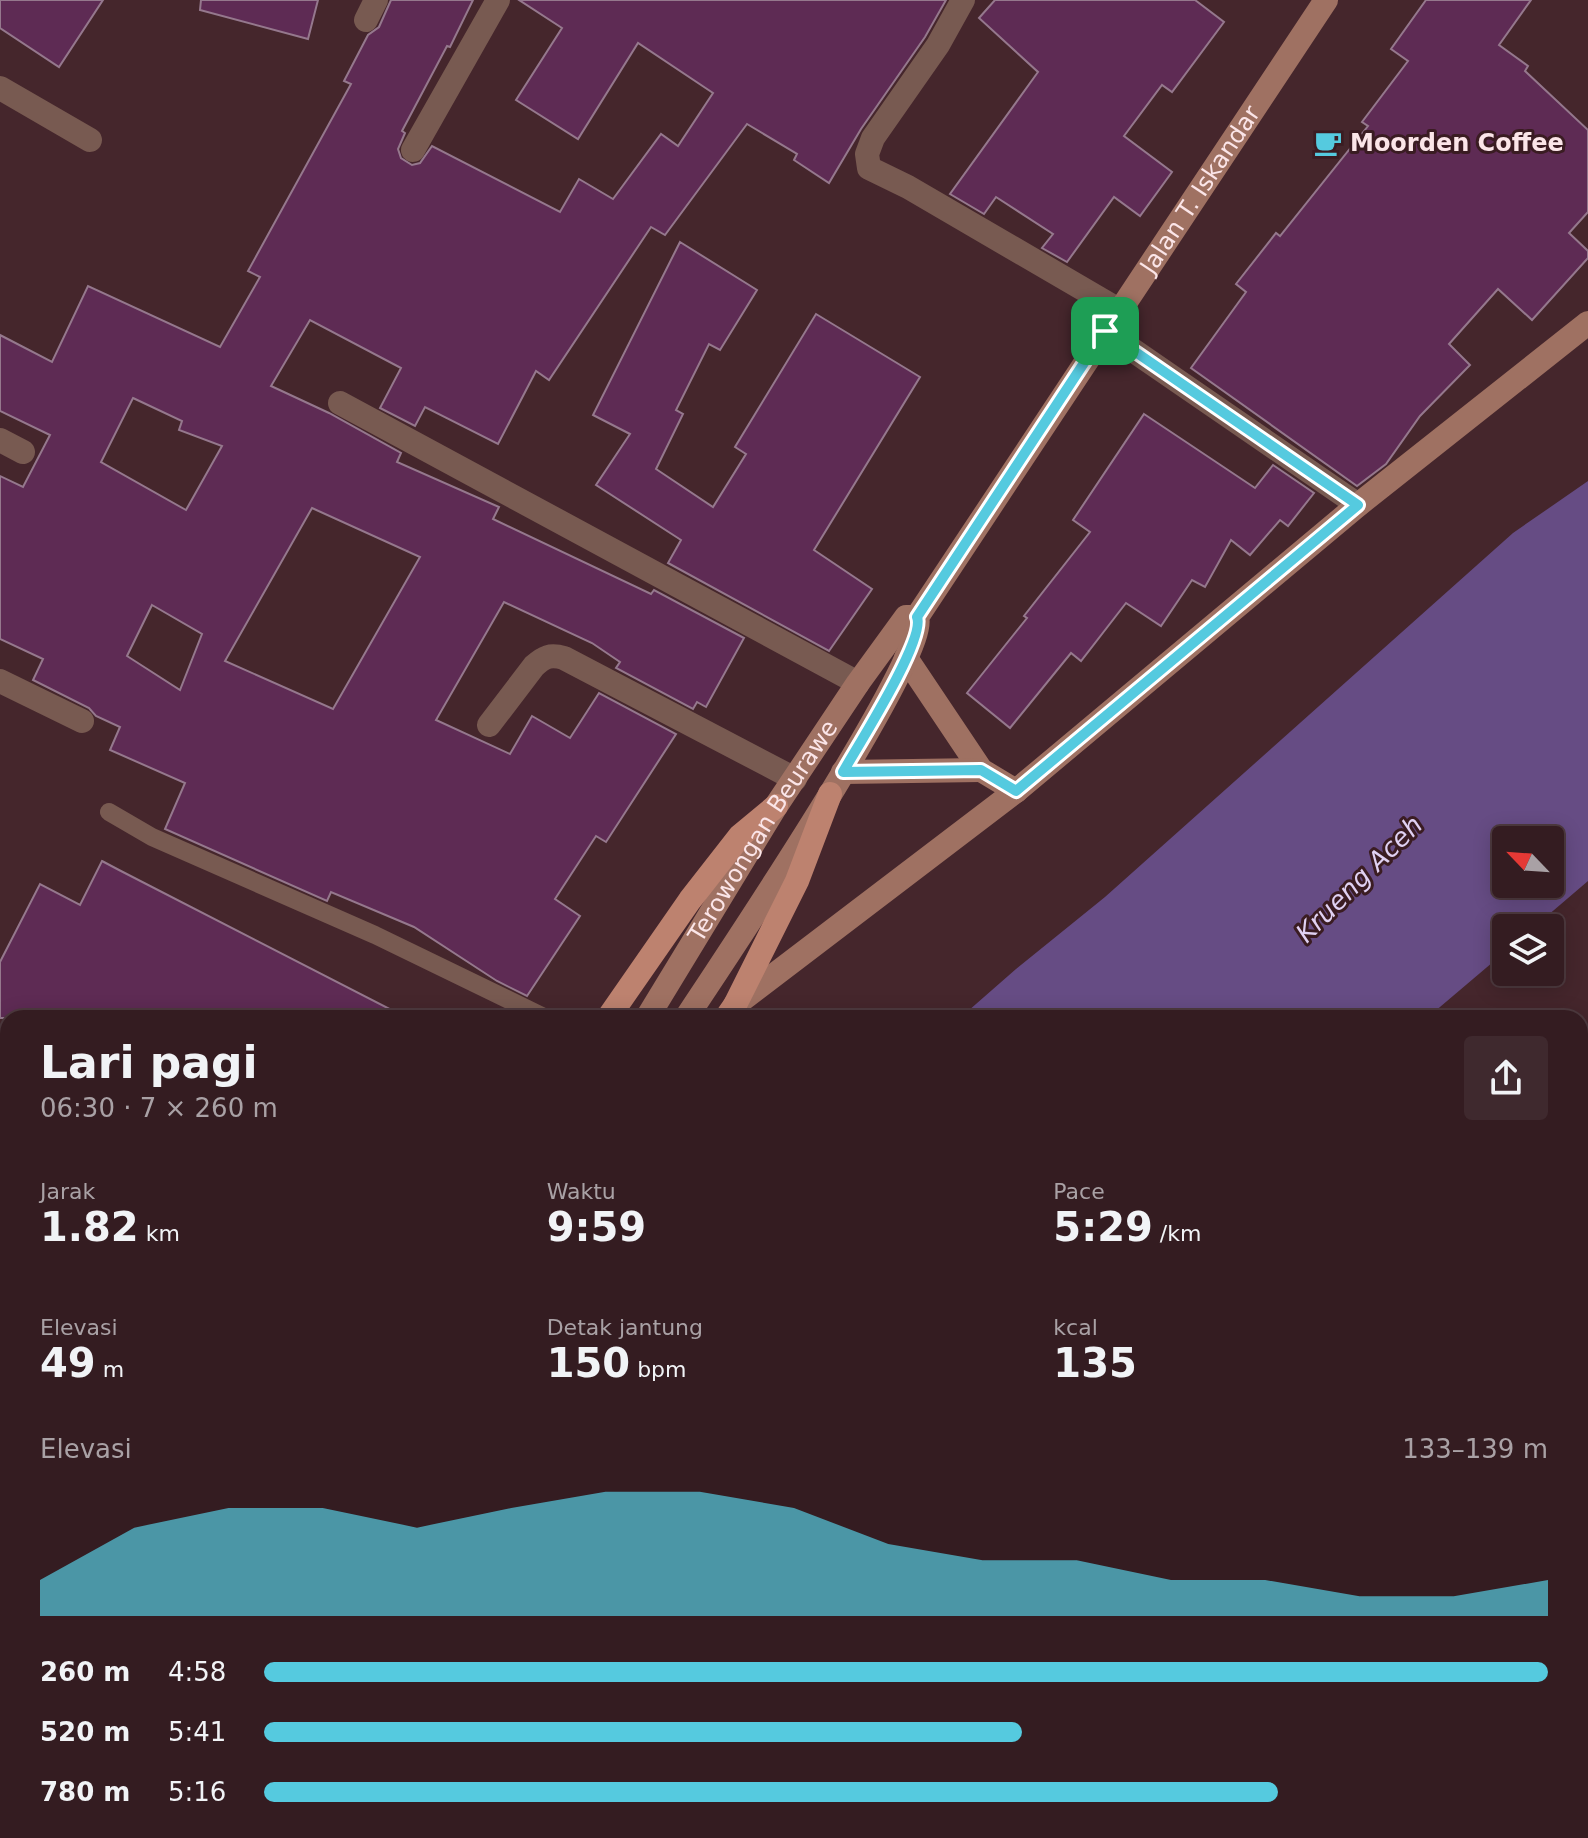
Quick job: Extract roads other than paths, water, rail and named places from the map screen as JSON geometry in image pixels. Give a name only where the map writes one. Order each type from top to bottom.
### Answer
[{"type":"main road","points":[[731,1010],[797,881],[830,794]]},
{"type":"main road","points":[[614,1010],[698,889],[740,836],[776,806]]},
{"type":"street","points":[[413,150],[498,0]]},
{"type":"street","points":[[963,0],[938,45],[873,138],[867,154],[869,168],[908,187],[1119,310]]},
{"type":"street","name":"Jalan T. Iskandar","points":[[906,658],[919,626],[917,617],[1326,0]]},
{"type":"street","points":[[0,88],[90,140]]},
{"type":"street","points":[[733,1010],[1016,791],[1358,505],[1588,323]]},
{"type":"street","points":[[1105,331],[1358,505]]},
{"type":"street","points":[[340,403],[858,683]]},
{"type":"street","points":[[0,440],[23,452]]},
{"type":"street","name":"Jalan T. Iskandar","points":[[882,649],[906,617],[917,617]]},
{"type":"street","name":"Terowongan Beurawe","points":[[652,1010],[776,806],[882,649]]},
{"type":"street","points":[[489,725],[534,666],[552,655],[564,658],[795,779]]},
{"type":"street","points":[[906,658],[981,770],[1016,791]]},
{"type":"street","name":"Terowongan Beurawe","points":[[691,1010],[830,794],[906,658]]},
{"type":"street","points":[[0,681],[82,721]]},
{"type":"street","points":[[843,772],[981,770]]},
{"type":"lane","points":[[109,812],[152,837],[375,935],[530,1010]]},
{"type":"water","name":"Krueng Aceh","points":[[1588,481],[1588,881],[1549,914],[1492,914],[1492,963],[1436,1010],[969,1010],[1105,897],[1513,533]]},
{"type":"place","name":"Moorden Coffee","points":[[1328,143]]}]
